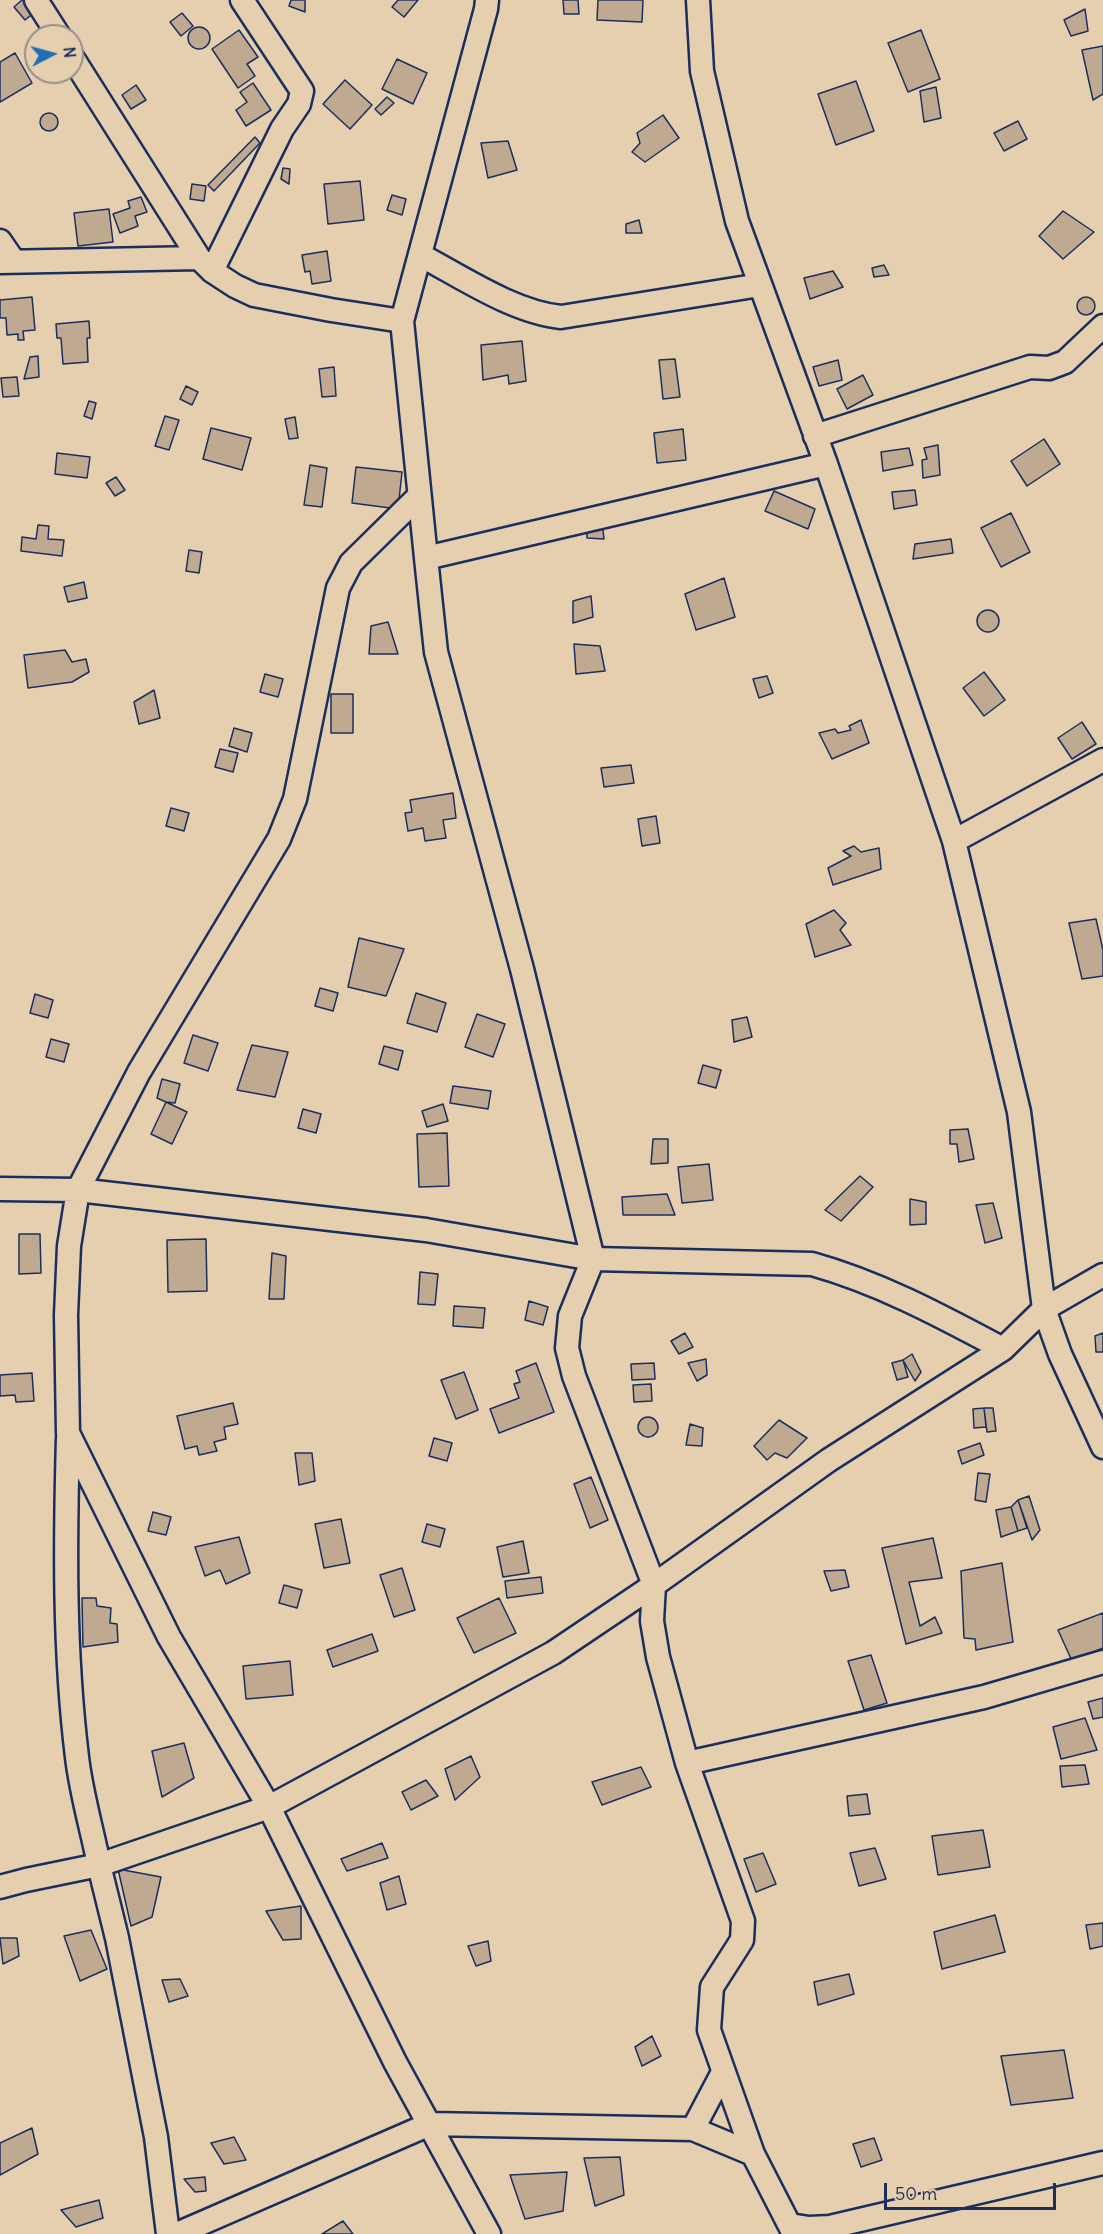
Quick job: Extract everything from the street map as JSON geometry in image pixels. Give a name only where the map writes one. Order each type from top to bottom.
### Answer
[{"type":"street","points":[[36,0],[51,24]]},
{"type":"street","points":[[205,265],[282,129],[299,105],[302,91],[242,0]]},
{"type":"street","points":[[486,0],[486,9],[402,321],[436,652],[522,969],[593,1259],[570,1316],[567,1348],[574,1376],[654,1585],[652,1621],[657,1657],[687,1763],[743,1921],[742,1940],[712,1987],[709,2030],[753,2154],[792,2229],[830,2227],[1103,2163]]},
{"type":"street","points":[[698,0],[702,71],[737,220],[826,464],[954,841],[1019,1112],[1044,1309],[1060,1354],[1103,1447]]},
{"type":"street","points":[[84,76],[205,265],[235,286],[254,295],[402,321]]},
{"type":"street","points":[[0,241],[7,261],[205,265]]},
{"type":"street","points":[[420,255],[523,309],[561,317],[760,285]]},
{"type":"street","points":[[815,436],[1030,368],[1049,368],[1065,362],[1103,326]]},
{"type":"street","points":[[426,558],[826,464]]},
{"type":"street","points":[[168,2234],[156,2137],[117,1938],[77,1760],[70,1696],[64,1564],[68,1433],[66,1315],[69,1246],[78,1190],[139,1072],[279,839],[295,799],[338,588],[351,563],[419,496]]},
{"type":"street","points":[[954,841],[1103,760]]},
{"type":"street","points":[[0,1189],[78,1190],[426,1230],[593,1259],[812,1264],[837,1271],[924,1306],[1003,1349]]},
{"type":"street","points":[[0,1887],[99,1865],[268,1807],[553,1653],[654,1585],[829,1460],[1003,1349],[1044,1309],[1103,1275]]},
{"type":"street","points":[[68,1433],[169,1637],[268,1807],[395,2062],[489,2234]]},
{"type":"street","points":[[687,1763],[984,1697],[1103,1662]]},
{"type":"street","points":[[693,2129],[723,2072]]},
{"type":"street","points":[[177,2234],[430,2124],[693,2129],[753,2154]]},
{"type":"building","points":[[22,0],[26,0],[36,11],[25,20],[14,7]]},
{"type":"building","points":[[291,0],[305,0],[305,12],[289,6]]},
{"type":"building","points":[[398,0],[418,0],[404,17],[392,7]]},
{"type":"building","points":[[563,0],[578,0],[579,14],[564,14]]},
{"type":"building","points":[[598,0],[643,0],[642,22],[597,20]]},
{"type":"building","points":[[1085,9],[1088,31],[1071,36],[1064,20]]},
{"type":"building","points":[[182,13],[193,26],[181,36],[170,22]]},
{"type":"building","points":[[199,27],[207,30],[210,38],[207,46],[199,49],[191,46],[188,38],[191,30]]},
{"type":"building","points":[[239,30],[258,57],[247,64],[255,76],[238,88],[212,49]]},
{"type":"building","points":[[921,30],[940,79],[908,92],[888,43]]},
{"type":"building","points":[[1103,46],[1103,94],[1093,100],[1082,50]]},
{"type":"building","points":[[15,53],[24,69],[24,84],[30,84],[0,102],[0,62]]},
{"type":"building","points":[[397,59],[427,73],[413,104],[382,89]]},
{"type":"building","points":[[345,80],[372,105],[350,129],[323,104]]},
{"type":"building","points":[[856,81],[874,131],[836,145],[818,94]]},
{"type":"building","points":[[253,83],[271,110],[246,126],[236,110],[247,102],[240,92]]},
{"type":"building","points":[[136,85],[146,100],[131,109],[122,95]]},
{"type":"building","points":[[936,87],[941,118],[924,122],[920,91]]},
{"type":"building","points":[[387,97],[394,103],[381,115],[375,109]]},
{"type":"building","points":[[45,113],[53,113],[58,118],[56,129],[45,131],[40,126],[40,118]]},
{"type":"building","points":[[663,115],[679,138],[645,162],[632,152],[640,143],[637,133]]},
{"type":"building","points":[[1018,121],[1027,139],[1004,151],[994,133]]},
{"type":"building","points":[[255,137],[260,143],[214,191],[208,185]]},
{"type":"building","points":[[508,141],[517,170],[488,178],[481,143]]},
{"type":"building","points":[[283,168],[290,169],[289,184],[281,179]]},
{"type":"building","points":[[360,181],[364,220],[328,224],[324,184]]},
{"type":"building","points":[[192,184],[206,186],[204,201],[190,199]]},
{"type":"building","points":[[392,195],[406,199],[402,215],[387,210]]},
{"type":"building","points":[[141,197],[147,212],[135,216],[138,226],[120,233],[113,214],[130,208],[128,201]]},
{"type":"building","points":[[109,209],[113,242],[78,246],[74,213]]},
{"type":"building","points":[[1063,211],[1094,232],[1063,259],[1039,236]]},
{"type":"building","points":[[639,220],[642,233],[626,233],[626,224]]},
{"type":"building","points":[[327,251],[331,281],[312,284],[310,271],[305,272],[302,255]]},
{"type":"building","points":[[884,265],[889,275],[874,277],[872,268]]},
{"type":"building","points":[[833,271],[843,287],[810,299],[804,278]]},
{"type":"building","points":[[32,297],[35,330],[23,331],[24,340],[18,340],[18,334],[7,335],[6,318],[0,318],[0,300]]},
{"type":"building","points":[[1086,297],[1092,300],[1095,306],[1092,312],[1086,315],[1080,312],[1077,306],[1080,300]]},
{"type":"building","points":[[89,321],[88,362],[63,364],[61,338],[57,338],[56,324]]},
{"type":"building","points":[[522,341],[526,381],[509,384],[508,375],[483,380],[481,345]]},
{"type":"building","points":[[38,356],[39,377],[24,379],[30,357]]},
{"type":"building","points":[[675,359],[680,397],[663,399],[659,360]]},
{"type":"building","points":[[838,360],[842,380],[819,386],[813,367]]},
{"type":"building","points":[[334,367],[336,396],[322,397],[319,369]]},
{"type":"building","points":[[863,375],[873,395],[847,409],[837,389]]},
{"type":"building","points":[[17,377],[19,396],[3,397],[1,378]]},
{"type":"building","points":[[186,386],[198,392],[192,405],[180,399]]},
{"type":"building","points":[[89,401],[96,403],[92,419],[84,416]]},
{"type":"building","points":[[165,416],[179,420],[169,450],[155,446]]},
{"type":"building","points":[[295,417],[298,438],[289,439],[285,419]]},
{"type":"building","points":[[211,428],[251,438],[242,470],[203,459]]},
{"type":"building","points":[[683,429],[686,460],[657,463],[654,433]]},
{"type":"building","points":[[1044,439],[1060,464],[1027,486],[1011,461]]},
{"type":"building","points":[[938,445],[940,475],[923,478],[922,460],[927,459],[924,448]]},
{"type":"building","points":[[909,448],[913,465],[883,471],[881,452]]},
{"type":"building","points":[[57,453],[90,457],[87,478],[55,474]]},
{"type":"building","points":[[310,465],[327,468],[322,507],[304,505]]},
{"type":"building","points":[[356,467],[402,472],[398,509],[352,503]]},
{"type":"building","points":[[116,477],[125,490],[115,496],[106,483]]},
{"type":"building","points":[[915,490],[917,505],[894,509],[892,492]]},
{"type":"building","points":[[774,491],[815,509],[808,529],[765,511]]},
{"type":"building","points":[[1011,513],[1030,552],[1001,567],[981,528]]},
{"type":"building","points":[[602,521],[604,539],[587,538],[587,524]]},
{"type":"building","points":[[38,525],[49,526],[48,539],[64,540],[62,556],[21,551],[22,537],[36,539]]},
{"type":"building","points":[[951,539],[953,553],[913,559],[915,544]]},
{"type":"building","points":[[189,550],[202,552],[199,573],[186,571]]},
{"type":"building","points":[[724,578],[735,617],[696,630],[685,594]]},
{"type":"building","points":[[84,582],[87,598],[68,602],[64,587]]},
{"type":"building","points":[[591,596],[593,617],[573,623],[573,601]]},
{"type":"building","points":[[988,610],[998,617],[999,621],[992,631],[988,632],[978,625],[977,621],[984,611]]},
{"type":"building","points":[[388,622],[398,654],[369,654],[371,626]]},
{"type":"building","points":[[574,644],[600,646],[605,671],[576,674]]},
{"type":"building","points":[[65,650],[72,662],[86,659],[89,672],[72,682],[28,688],[24,655]]},
{"type":"building","points":[[984,672],[1005,700],[984,716],[963,688]]},
{"type":"building","points":[[265,674],[283,679],[278,697],[260,692]]},
{"type":"building","points":[[767,676],[773,693],[759,698],[753,679]]},
{"type":"building","points":[[154,690],[160,718],[139,724],[134,702]]},
{"type":"building","points":[[331,694],[353,694],[353,733],[331,733]]},
{"type":"building","points":[[861,720],[869,743],[832,759],[819,733],[835,729],[838,733],[851,730],[849,726]]},
{"type":"building","points":[[1082,722],[1096,744],[1072,759],[1058,738]]},
{"type":"building","points":[[234,728],[252,733],[247,752],[229,746]]},
{"type":"building","points":[[220,749],[238,753],[233,772],[215,767]]},
{"type":"building","points":[[631,765],[634,783],[604,787],[601,768]]},
{"type":"building","points":[[453,793],[456,818],[443,820],[446,838],[425,841],[423,828],[408,831],[405,813],[412,812],[410,800]]},
{"type":"building","points":[[171,808],[189,813],[184,831],[166,826]]},
{"type":"building","points":[[656,816],[660,843],[642,846],[638,819]]},
{"type":"building","points":[[854,846],[861,852],[879,848],[881,869],[833,885],[828,868],[851,856],[843,851]]},
{"type":"building","points":[[834,910],[846,923],[840,930],[851,945],[815,957],[806,924]]},
{"type":"building","points":[[1096,919],[1103,950],[1103,976],[1082,979],[1069,923]]},
{"type":"building","points":[[359,938],[404,949],[386,996],[348,987]]},
{"type":"building","points":[[320,988],[338,993],[333,1011],[315,1006]]},
{"type":"building","points":[[416,993],[446,1003],[437,1032],[407,1023]]},
{"type":"building","points":[[35,994],[53,1000],[48,1018],[30,1013]]},
{"type":"building","points":[[477,1014],[505,1024],[493,1057],[465,1047]]},
{"type":"building","points":[[747,1017],[752,1037],[734,1042],[732,1020]]},
{"type":"building","points":[[193,1035],[218,1043],[208,1071],[184,1063]]},
{"type":"building","points":[[51,1039],[69,1044],[64,1062],[46,1057]]},
{"type":"building","points":[[252,1045],[288,1052],[275,1097],[237,1090]]},
{"type":"building","points":[[384,1046],[403,1051],[398,1070],[379,1064]]},
{"type":"building","points":[[703,1065],[721,1070],[716,1088],[698,1083]]},
{"type":"building","points":[[162,1079],[180,1084],[175,1103],[157,1098]]},
{"type":"building","points":[[453,1086],[491,1091],[488,1109],[450,1103]]},
{"type":"building","points":[[166,1102],[187,1112],[172,1144],[151,1134]]},
{"type":"building","points":[[443,1104],[448,1121],[427,1127],[422,1111]]},
{"type":"building","points":[[303,1109],[321,1114],[316,1133],[298,1128]]},
{"type":"building","points":[[968,1129],[974,1159],[959,1162],[957,1144],[950,1144],[950,1130]]},
{"type":"building","points":[[447,1133],[449,1186],[419,1187],[417,1134]]},
{"type":"building","points":[[653,1139],[668,1139],[668,1163],[651,1164]]},
{"type":"building","points":[[709,1164],[713,1200],[682,1203],[678,1167]]},
{"type":"building","points":[[860,1176],[873,1187],[841,1221],[825,1210]]},
{"type":"building","points":[[667,1194],[675,1215],[623,1215],[622,1197]]},
{"type":"building","points":[[910,1199],[926,1202],[926,1224],[910,1225]]},
{"type":"building","points":[[993,1203],[1002,1238],[985,1243],[976,1205]]},
{"type":"building","points":[[19,1234],[40,1234],[41,1273],[19,1274]]},
{"type":"building","points":[[206,1239],[207,1291],[168,1292],[167,1240]]},
{"type":"building","points":[[272,1253],[286,1256],[284,1299],[269,1299]]},
{"type":"building","points":[[420,1272],[438,1274],[435,1305],[418,1304]]},
{"type":"building","points":[[529,1301],[548,1307],[543,1325],[525,1320]]},
{"type":"building","points":[[454,1306],[485,1308],[483,1328],[453,1326]]},
{"type":"building","points":[[685,1333],[693,1347],[679,1354],[671,1341]]},
{"type":"building","points":[[1103,1333],[1103,1352],[1096,1352],[1095,1336]]},
{"type":"building","points":[[912,1354],[921,1372],[915,1381],[903,1360]]},
{"type":"building","points":[[706,1359],[707,1375],[697,1381],[688,1363]]},
{"type":"building","points":[[903,1360],[908,1377],[897,1380],[892,1363]]},
{"type":"building","points":[[536,1363],[554,1412],[499,1433],[490,1409],[519,1398],[514,1384],[520,1382],[516,1371]]},
{"type":"building","points":[[654,1363],[655,1379],[632,1380],[631,1364]]},
{"type":"building","points":[[464,1372],[478,1410],[456,1419],[441,1380]]},
{"type":"building","points":[[32,1373],[34,1401],[16,1402],[15,1395],[0,1396],[0,1375]]},
{"type":"building","points":[[651,1384],[652,1401],[634,1402],[633,1385]]},
{"type":"building","points":[[233,1403],[238,1424],[224,1427],[226,1439],[214,1442],[217,1451],[199,1455],[197,1446],[185,1449],[177,1416]]},
{"type":"building","points":[[984,1408],[993,1408],[996,1431],[987,1432]]},
{"type":"building","points":[[984,1408],[986,1427],[974,1428],[973,1409]]},
{"type":"building","points":[[648,1417],[655,1420],[658,1427],[655,1434],[648,1437],[641,1434],[638,1427],[641,1420]]},
{"type":"building","points":[[779,1420],[807,1438],[787,1458],[775,1453],[767,1460],[754,1446]]},
{"type":"building","points":[[690,1424],[703,1428],[702,1446],[686,1445]]},
{"type":"building","points":[[434,1438],[452,1443],[447,1461],[429,1456]]},
{"type":"building","points":[[980,1443],[984,1455],[962,1464],[958,1451]]},
{"type":"building","points":[[295,1453],[312,1453],[315,1481],[299,1485]]},
{"type":"building","points":[[978,1473],[990,1474],[986,1502],[975,1500]]},
{"type":"building","points":[[591,1477],[608,1520],[590,1528],[574,1484]]},
{"type":"building","points":[[1029,1496],[1040,1530],[1032,1540],[1018,1500]]},
{"type":"building","points":[[1018,1500],[1027,1528],[1018,1531],[1011,1507]]},
{"type":"building","points":[[1011,1507],[1018,1531],[1001,1537],[996,1510]]},
{"type":"building","points":[[153,1512],[171,1517],[166,1535],[148,1531]]},
{"type":"building","points":[[341,1519],[350,1563],[324,1568],[315,1524]]},
{"type":"building","points":[[427,1524],[445,1529],[440,1547],[422,1542]]},
{"type":"building","points":[[239,1537],[250,1573],[226,1584],[220,1570],[205,1576],[195,1547]]},
{"type":"building","points":[[933,1538],[942,1578],[909,1582],[920,1626],[935,1617],[942,1633],[906,1644],[882,1548]]},
{"type":"building","points":[[523,1541],[529,1573],[503,1577],[497,1547]]},
{"type":"building","points":[[1002,1563],[1013,1642],[976,1650],[975,1639],[964,1638],[961,1571]]},
{"type":"building","points":[[402,1568],[415,1610],[394,1617],[380,1575]]},
{"type":"building","points":[[845,1570],[849,1587],[831,1591],[824,1571]]},
{"type":"building","points":[[541,1577],[543,1593],[507,1598],[505,1581]]},
{"type":"building","points":[[284,1585],[302,1590],[297,1608],[279,1603]]},
{"type":"building","points":[[82,1598],[96,1598],[97,1606],[111,1608],[110,1623],[117,1624],[118,1642],[83,1647]]},
{"type":"building","points":[[499,1598],[516,1633],[474,1653],[457,1618]]},
{"type":"building","points":[[1103,1613],[1103,1648],[1072,1661],[1058,1630]]},
{"type":"building","points":[[372,1634],[378,1651],[333,1667],[327,1650]]},
{"type":"building","points":[[871,1655],[887,1703],[864,1710],[848,1661]]},
{"type":"building","points":[[290,1661],[293,1695],[246,1699],[243,1666]]},
{"type":"building","points":[[1103,1698],[1103,1717],[1093,1719],[1088,1702]]},
{"type":"building","points":[[1085,1718],[1097,1750],[1061,1759],[1053,1727]]},
{"type":"building","points":[[184,1743],[194,1778],[162,1797],[152,1751]]},
{"type":"building","points":[[471,1756],[480,1777],[455,1800],[445,1769]]},
{"type":"building","points":[[1085,1765],[1089,1784],[1062,1787],[1060,1766]]},
{"type":"building","points":[[641,1767],[651,1787],[602,1805],[592,1782]]},
{"type":"building","points":[[426,1780],[438,1796],[411,1810],[402,1792]]},
{"type":"building","points":[[867,1794],[870,1814],[849,1816],[847,1796]]},
{"type":"building","points":[[983,1830],[990,1867],[938,1875],[932,1836]]},
{"type":"building","points":[[382,1843],[388,1858],[347,1871],[341,1859]]},
{"type":"building","points":[[875,1848],[886,1879],[859,1886],[850,1853]]},
{"type":"building","points":[[763,1853],[776,1884],[756,1892],[744,1859]]},
{"type":"building","points":[[118,1869],[161,1877],[152,1917],[131,1926]]},
{"type":"building","points":[[399,1876],[406,1904],[387,1910],[380,1883]]},
{"type":"building","points":[[301,1906],[301,1939],[283,1940],[266,1911]]},
{"type":"building","points":[[995,1915],[1005,1952],[942,1969],[934,1932]]},
{"type":"building","points":[[1103,1923],[1103,1946],[1090,1949],[1086,1925]]},
{"type":"building","points":[[91,1930],[107,1969],[80,1981],[64,1936]]},
{"type":"building","points":[[0,1938],[17,1938],[19,1956],[3,1964]]},
{"type":"building","points":[[488,1941],[491,1961],[476,1966],[468,1946]]},
{"type":"building","points":[[849,1974],[854,1994],[818,2005],[814,1982]]},
{"type":"building","points":[[180,1979],[188,1996],[169,2002],[162,1980]]},
{"type":"building","points":[[652,2036],[661,2056],[642,2066],[635,2047]]},
{"type":"building","points":[[1064,2050],[1073,2098],[1011,2105],[1001,2056]]},
{"type":"building","points":[[32,2128],[38,2154],[0,2175],[0,2143]]},
{"type":"building","points":[[234,2137],[246,2160],[224,2164],[211,2143]]},
{"type":"building","points":[[874,2138],[882,2160],[861,2167],[853,2144]]},
{"type":"building","points":[[620,2157],[624,2195],[595,2206],[584,2158]]},
{"type":"building","points":[[567,2172],[563,2211],[525,2219],[510,2175]]},
{"type":"building","points":[[205,2177],[206,2191],[195,2192],[184,2179]]},
{"type":"building","points":[[99,2200],[103,2218],[76,2227],[61,2210]]},
{"type":"building","points":[[343,2221],[353,2234],[322,2234]]}]
